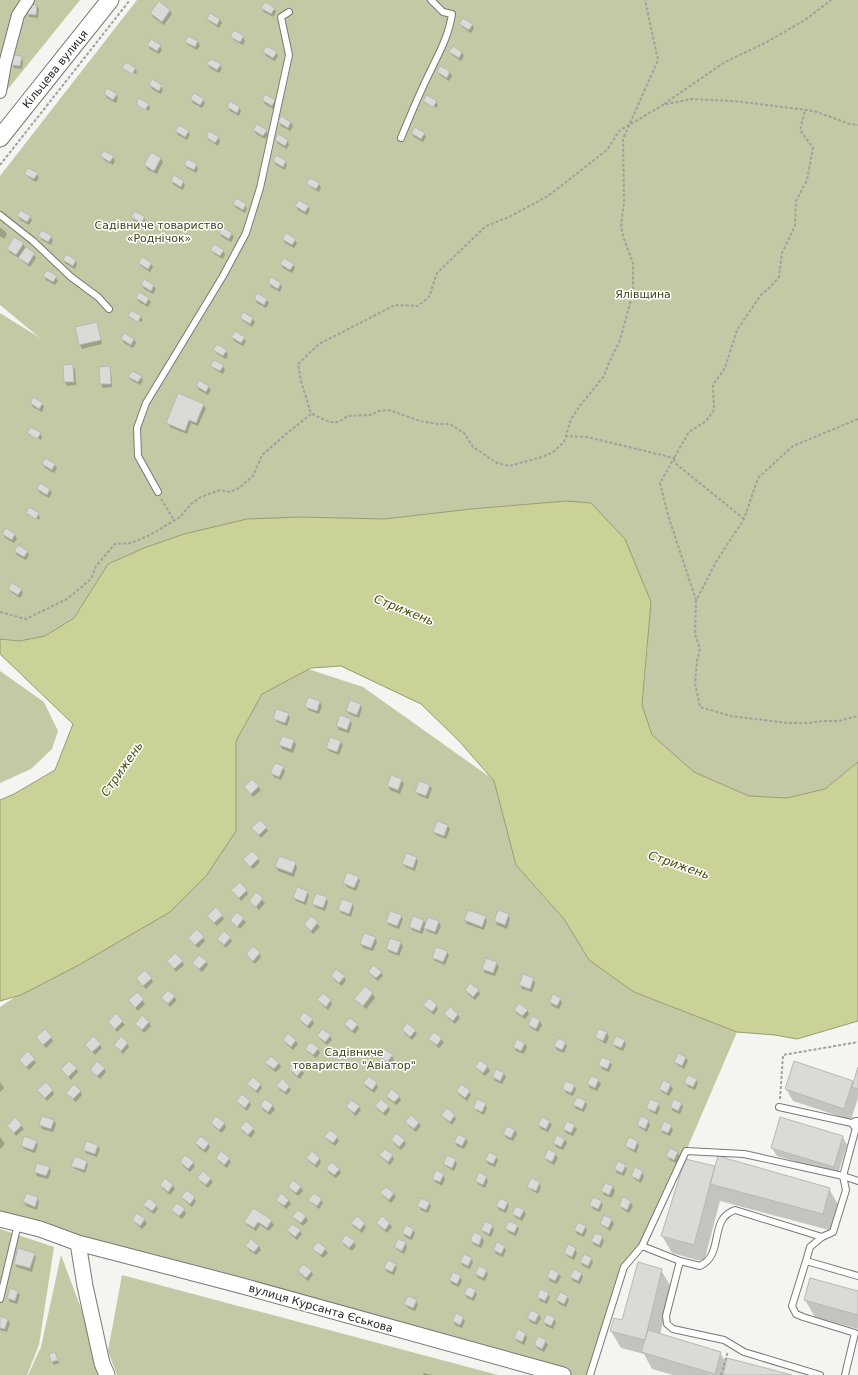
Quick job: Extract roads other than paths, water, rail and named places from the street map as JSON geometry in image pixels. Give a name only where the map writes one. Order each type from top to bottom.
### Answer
[{"type":"main road","name":"Кільцева вулиця","points":[[0,138],[110,0]]},
{"type":"street","points":[[0,92],[5,64],[18,15],[28,0]]},
{"type":"street","name":"вулиця Курсанта Єськова","points":[[0,1219],[40,1229],[78,1243],[239,1285],[563,1375]]},
{"type":"street","points":[[78,1243],[85,1286],[102,1363],[107,1375]]},
{"type":"lane","points":[[401,138],[451,26],[452,14],[443,12],[432,0]]},
{"type":"lane","points":[[158,492],[138,456],[137,428],[146,403],[223,276],[246,233],[260,188],[289,55],[281,17],[289,12]]},
{"type":"lane","points":[[0,216],[33,241],[71,277],[98,298],[109,309]]},
{"type":"lane","points":[[779,1107],[857,1124],[843,1176],[846,1190],[833,1232],[822,1237],[810,1248],[792,1306],[796,1314],[803,1318],[857,1334],[845,1375]]},
{"type":"lane","points":[[590,1375],[624,1267],[642,1246],[686,1151],[744,1154],[843,1176],[858,1181]]},
{"type":"lane","points":[[642,1246],[680,1261],[700,1266],[707,1263],[712,1256],[722,1218],[727,1213],[735,1210],[822,1237]]},
{"type":"lane","points":[[0,1298],[18,1224]]},
{"type":"lane","points":[[680,1261],[666,1316],[667,1324],[673,1329],[724,1340],[744,1352],[820,1375]]},
{"type":"lane","points":[[806,1261],[858,1276]]},
{"type":"water","name":"Стрижень","points":[[566,501],[591,503],[625,539],[651,602],[642,705],[652,735],[694,772],[749,796],[787,798],[825,789],[858,762],[858,1021],[797,1039],[775,1035],[737,1032],[634,992],[589,960],[564,919],[516,865],[494,781],[459,741],[421,704],[341,666],[311,668],[262,694],[236,741],[236,831],[206,876],[170,912],[77,966],[21,995],[0,1001],[0,800],[14,794],[55,770],[73,724],[0,654],[0,639],[19,641],[45,636],[74,618],[108,564],[144,548],[184,534],[247,519],[300,517],[384,519],[471,509]]},
{"type":"park label","name":"Садівниче товариство «Роднічок»","points":[[159,231]]},
{"type":"park label","name":"Ялівщина","points":[[643,294]]},
{"type":"park label","name":"Садівниче товариство \"Авіатор\"","points":[[354,1058]]}]
